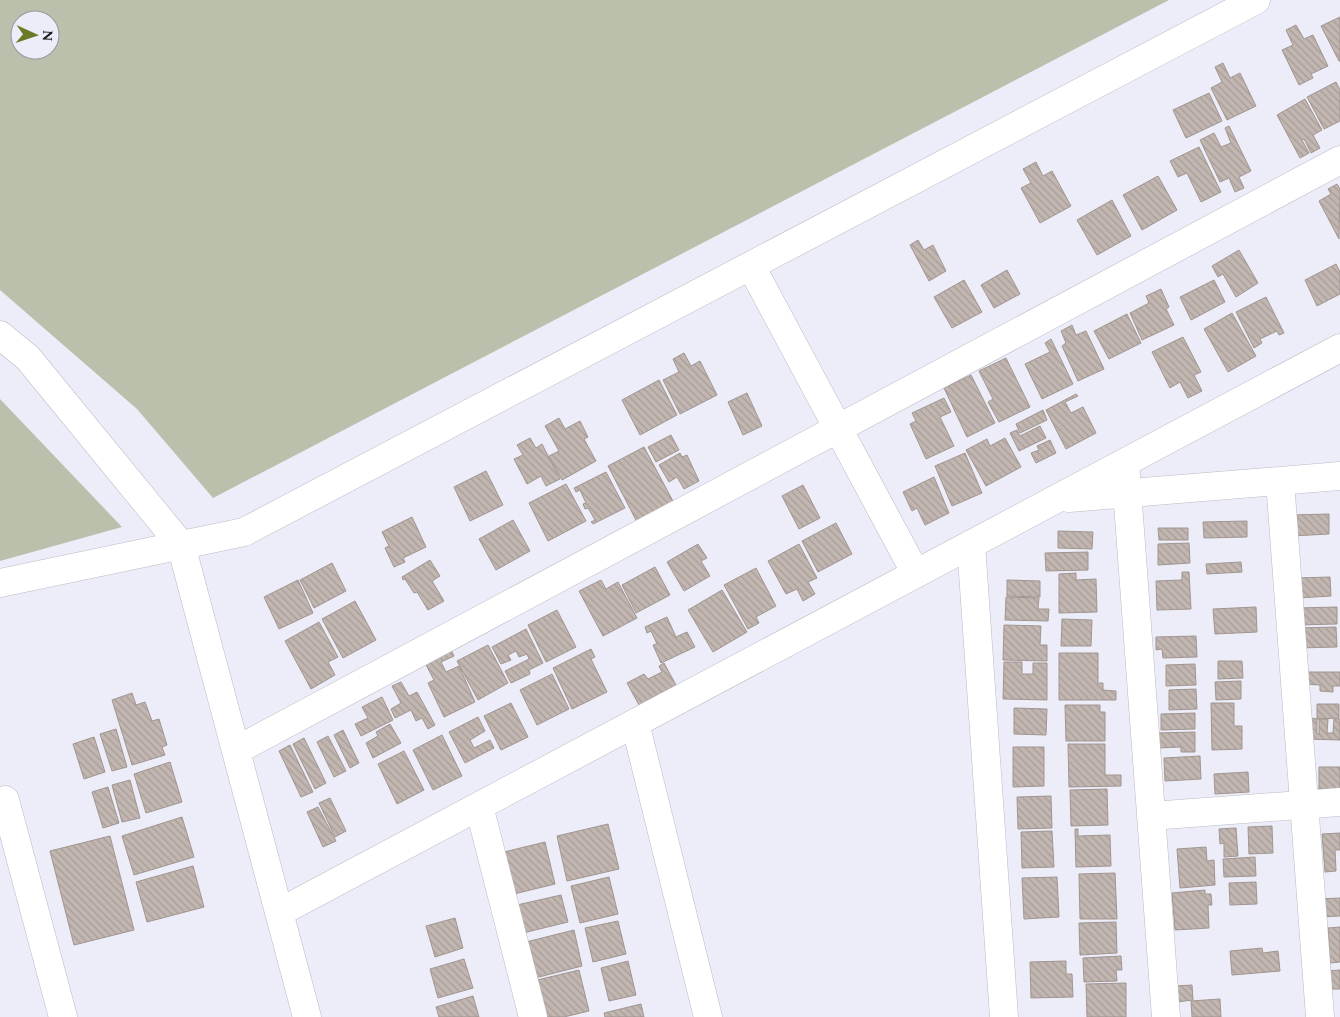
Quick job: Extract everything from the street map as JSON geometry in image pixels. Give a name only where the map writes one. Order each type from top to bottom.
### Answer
[{"type":"street","points":[[0,583],[244,532],[1256,0]]},
{"type":"street","points":[[237,750],[1340,160]]},
{"type":"street","points":[[751,266],[916,574]]},
{"type":"street","points":[[0,335],[28,358],[181,545],[307,1017]]},
{"type":"street","points":[[280,912],[1340,348]]},
{"type":"street","points":[[1125,463],[1166,1017]]},
{"type":"street","points":[[1057,499],[1340,476]]},
{"type":"street","points":[[1280,481],[1320,1017]]},
{"type":"street","points":[[971,544],[1004,1017]]},
{"type":"street","points":[[635,723],[708,1017]]},
{"type":"street","points":[[0,802],[5,800],[63,1017]]},
{"type":"street","points":[[1151,816],[1340,802]]},
{"type":"street","points":[[479,806],[533,1017]]},
{"type":"green space","points":[[0,0],[1169,0],[213,498],[137,409],[0,290]]},
{"type":"green space","points":[[0,399],[122,527],[0,561]]},
{"type":"building","points":[[1340,17],[1340,61],[1339,61],[1321,26]]},
{"type":"building","points":[[1296,25],[1304,39],[1313,35],[1328,66],[1311,74],[1313,78],[1299,85],[1282,50],[1293,45],[1286,30]]},
{"type":"building","points":[[1223,63],[1230,78],[1240,73],[1256,106],[1227,120],[1211,88],[1222,82],[1215,67]]},
{"type":"building","points":[[1336,82],[1340,90],[1340,121],[1324,129],[1307,97]]},
{"type":"building","points":[[1209,93],[1222,121],[1186,138],[1173,110]]},
{"type":"building","points":[[1305,99],[1322,130],[1313,135],[1320,148],[1311,153],[1304,139],[1302,140],[1309,153],[1300,158],[1277,115]]},
{"type":"building","points":[[1229,126],[1251,171],[1239,177],[1244,188],[1235,192],[1229,178],[1220,182],[1200,140],[1214,133],[1221,147],[1231,143],[1225,128]]},
{"type":"building","points":[[1199,147],[1221,192],[1201,202],[1187,173],[1178,177],[1170,161]]},
{"type":"building","points":[[1036,162],[1043,176],[1052,171],[1071,206],[1040,223],[1021,188],[1031,183],[1023,169]]},
{"type":"building","points":[[1158,176],[1177,210],[1142,230],[1123,195]]},
{"type":"building","points":[[1337,184],[1340,189],[1339,239],[1319,201],[1331,194],[1328,189]]},
{"type":"building","points":[[1112,200],[1131,236],[1097,255],[1077,220]]},
{"type":"building","points":[[918,240],[924,250],[933,245],[946,271],[929,281],[910,245]]},
{"type":"building","points":[[1239,250],[1258,283],[1236,297],[1223,274],[1218,277],[1212,266]]},
{"type":"building","points":[[1336,264],[1340,272],[1340,294],[1317,306],[1305,280]]},
{"type":"building","points":[[1007,270],[1020,294],[994,308],[981,285]]},
{"type":"building","points":[[964,280],[982,312],[952,328],[934,297]]},
{"type":"building","points":[[1214,280],[1225,302],[1191,320],[1180,297]]},
{"type":"building","points":[[1161,289],[1169,307],[1166,309],[1174,325],[1142,340],[1130,313],[1149,303],[1146,296]]},
{"type":"building","points":[[1266,297],[1284,333],[1279,335],[1277,331],[1260,339],[1262,343],[1254,348],[1236,312]]},
{"type":"building","points":[[1232,313],[1256,356],[1228,372],[1204,329]]},
{"type":"building","points":[[1127,314],[1141,343],[1109,359],[1094,331]]},
{"type":"building","points":[[1072,325],[1076,335],[1086,331],[1104,369],[1078,381],[1062,346],[1066,343],[1061,331]]},
{"type":"building","points":[[1183,337],[1201,372],[1194,375],[1202,391],[1188,398],[1180,382],[1170,388],[1152,352]]},
{"type":"building","points":[[1051,339],[1073,384],[1042,399],[1025,364],[1050,352],[1045,343]]},
{"type":"building","points":[[684,353],[691,366],[700,361],[717,395],[680,414],[663,380],[679,372],[673,359]]},
{"type":"building","points":[[1006,358],[1030,407],[999,422],[988,402],[993,399],[979,371]]},
{"type":"building","points":[[971,375],[995,423],[967,437],[944,388]]},
{"type":"building","points":[[659,380],[677,415],[640,435],[622,400]]},
{"type":"building","points":[[747,393],[762,426],[743,435],[728,402]]},
{"type":"building","points":[[1076,394],[1078,396],[1065,402],[1071,413],[1083,407],[1096,433],[1066,449],[1046,410]]},
{"type":"building","points":[[944,398],[951,412],[940,417],[954,446],[926,459],[910,424],[916,421],[912,413]]},
{"type":"building","points":[[1043,410],[1047,420],[1020,433],[1016,424]]},
{"type":"building","points":[[559,418],[565,429],[580,421],[588,437],[584,439],[596,461],[562,480],[549,456],[559,451],[545,426]]},
{"type":"building","points":[[1040,426],[1046,438],[1019,451],[1010,433],[1017,430],[1020,436]]},
{"type":"building","points":[[671,435],[679,450],[656,462],[648,447]]},
{"type":"building","points":[[530,438],[536,448],[542,444],[560,479],[546,486],[541,476],[527,484],[514,459],[523,455],[517,445]]},
{"type":"building","points":[[1005,438],[1021,467],[986,486],[966,450],[987,439],[990,446]]},
{"type":"building","points":[[1050,440],[1056,453],[1036,463],[1031,453],[1039,450],[1037,446]]},
{"type":"building","points":[[644,447],[674,503],[637,522],[608,466]]},
{"type":"building","points":[[680,453],[682,457],[687,455],[699,481],[684,489],[677,477],[669,482],[659,465]]},
{"type":"building","points":[[965,453],[982,493],[952,506],[935,466]]},
{"type":"building","points":[[486,471],[503,505],[470,521],[454,487]]},
{"type":"building","points":[[606,472],[625,508],[593,524],[591,522],[595,520],[588,508],[585,509],[583,504],[586,503],[580,490],[576,492],[574,488]]},
{"type":"building","points":[[934,477],[949,513],[925,525],[917,508],[912,511],[903,492]]},
{"type":"building","points":[[566,484],[586,521],[548,541],[529,503]]},
{"type":"building","points":[[803,485],[820,518],[799,529],[782,496]]},
{"type":"building","points":[[1329,514],[1329,534],[1292,536],[1291,515]]},
{"type":"building","points":[[412,517],[426,547],[403,558],[405,562],[394,567],[385,548],[389,546],[382,532]]},
{"type":"building","points":[[513,520],[530,551],[496,570],[479,539]]},
{"type":"building","points":[[1247,521],[1247,537],[1204,538],[1203,522]]},
{"type":"building","points":[[836,523],[852,554],[818,572],[802,541]]},
{"type":"building","points":[[1158,528],[1188,528],[1188,540],[1159,540]]},
{"type":"building","points":[[1058,531],[1093,532],[1092,549],[1058,548]]},
{"type":"building","points":[[1189,543],[1190,563],[1158,565],[1158,544]]},
{"type":"building","points":[[698,544],[707,558],[701,561],[710,576],[684,591],[667,562]]},
{"type":"building","points":[[799,544],[817,578],[808,582],[815,594],[803,601],[797,589],[786,594],[768,561]]},
{"type":"building","points":[[1088,552],[1088,570],[1046,571],[1045,553]]},
{"type":"building","points":[[430,560],[440,576],[432,581],[444,601],[428,610],[417,592],[414,593],[402,577]]},
{"type":"building","points":[[1241,562],[1242,572],[1207,574],[1206,564]]},
{"type":"building","points":[[332,563],[346,591],[314,608],[300,580]]},
{"type":"building","points":[[655,567],[670,595],[636,613],[622,585]]},
{"type":"building","points":[[756,568],[776,606],[756,617],[759,623],[748,629],[724,585]]},
{"type":"building","points":[[1182,572],[1189,572],[1191,609],[1157,610],[1156,581],[1182,580]]},
{"type":"building","points":[[1076,573],[1076,580],[1096,579],[1097,612],[1059,613],[1059,574]]},
{"type":"building","points":[[1330,577],[1331,596],[1297,598],[1297,578]]},
{"type":"building","points":[[298,580],[313,613],[279,629],[264,597]]},
{"type":"building","points":[[601,580],[606,589],[618,582],[637,618],[603,636],[579,591]]},
{"type":"building","points":[[1007,580],[1040,581],[1040,597],[1007,596]]},
{"type":"building","points":[[722,590],[747,632],[713,652],[688,610]]},
{"type":"building","points":[[1006,597],[1039,598],[1038,609],[1049,609],[1048,621],[1005,620]]},
{"type":"building","points":[[355,601],[376,640],[343,658],[322,619]]},
{"type":"building","points":[[1256,607],[1257,632],[1215,634],[1213,609]]},
{"type":"building","points":[[1337,607],[1337,624],[1298,625],[1297,608]]},
{"type":"building","points":[[557,610],[576,647],[546,662],[528,625]]},
{"type":"building","points":[[667,617],[676,637],[687,632],[695,647],[661,663],[653,645],[657,644],[651,631],[647,633],[645,627]]},
{"type":"building","points":[[1062,619],[1092,620],[1091,646],[1061,646]]},
{"type":"building","points":[[319,622],[338,657],[328,662],[335,675],[311,689],[285,641]]},
{"type":"building","points":[[1004,625],[1041,626],[1040,645],[1047,645],[1047,661],[1003,660]]},
{"type":"building","points":[[1336,627],[1337,647],[1298,648],[1297,628]]},
{"type":"building","points":[[526,629],[543,663],[529,670],[530,674],[511,683],[505,671],[529,659],[527,654],[519,657],[516,651],[508,655],[511,660],[501,664],[492,647]]},
{"type":"building","points":[[1196,636],[1197,657],[1163,658],[1162,649],[1156,650],[1156,637]]},
{"type":"building","points":[[488,645],[508,683],[478,700],[457,661]]},
{"type":"building","points":[[450,648],[454,656],[441,662],[446,672],[459,666],[475,702],[444,717],[428,683],[434,680],[424,661]]},
{"type":"building","points":[[591,649],[595,657],[591,659],[607,692],[572,709],[553,668]]},
{"type":"building","points":[[1059,653],[1098,653],[1098,683],[1103,683],[1103,690],[1116,691],[1116,700],[1059,700]]},
{"type":"building","points":[[1218,661],[1242,661],[1243,678],[1218,679]]},
{"type":"building","points":[[1004,662],[1022,662],[1022,674],[1033,674],[1033,663],[1047,663],[1047,700],[1003,699]]},
{"type":"building","points":[[664,663],[676,685],[639,705],[627,683],[644,674],[648,679],[662,672],[659,666]]},
{"type":"building","points":[[1195,664],[1196,685],[1166,686],[1166,665]]},
{"type":"building","points":[[1302,672],[1340,672],[1340,686],[1333,686],[1333,692],[1320,691],[1320,685],[1302,684]]},
{"type":"building","points":[[552,674],[569,709],[537,725],[520,690]]},
{"type":"building","points":[[1241,681],[1241,699],[1216,700],[1215,682]]},
{"type":"building","points":[[401,682],[409,696],[417,692],[435,725],[428,729],[422,718],[416,721],[411,710],[395,718],[391,709],[401,703],[392,686]]},
{"type":"building","points":[[1196,689],[1197,709],[1169,710],[1169,690]]},
{"type":"building","points":[[132,693],[136,705],[145,702],[152,721],[159,719],[167,745],[162,747],[165,755],[132,765],[112,700]]},
{"type":"building","points":[[382,697],[393,720],[361,736],[355,724],[368,718],[362,707]]},
{"type":"building","points":[[511,703],[528,737],[501,750],[484,716]]},
{"type":"building","points":[[1211,703],[1234,703],[1234,726],[1242,726],[1242,749],[1212,750]]},
{"type":"building","points":[[1317,704],[1339,704],[1339,718],[1317,719]]},
{"type":"building","points":[[1065,705],[1100,705],[1100,712],[1105,712],[1105,741],[1066,741]]},
{"type":"building","points":[[1014,708],[1047,709],[1046,735],[1014,734]]},
{"type":"building","points":[[1195,713],[1195,729],[1161,730],[1161,714]]},
{"type":"building","points":[[478,717],[485,731],[470,740],[474,748],[490,740],[494,748],[465,763],[449,732]]},
{"type":"building","points":[[1311,718],[1317,719],[1317,734],[1319,734],[1319,719],[1328,719],[1327,733],[1333,733],[1334,719],[1340,719],[1340,740],[1304,739]]},
{"type":"building","points":[[390,724],[401,743],[373,758],[366,743],[378,736],[376,732]]},
{"type":"building","points":[[116,729],[127,767],[112,771],[100,734]]},
{"type":"building","points":[[343,730],[359,763],[350,768],[334,735]]},
{"type":"building","points":[[1195,732],[1195,752],[1181,752],[1181,747],[1157,748],[1156,733]]},
{"type":"building","points":[[442,735],[462,776],[433,790],[413,750]]},
{"type":"building","points":[[328,736],[346,771],[334,777],[317,742]]},
{"type":"building","points":[[94,737],[105,772],[84,779],[73,744]]},
{"type":"building","points":[[304,738],[326,783],[315,789],[293,744]]},
{"type":"building","points":[[1068,744],[1105,744],[1105,775],[1121,775],[1121,786],[1069,787]]},
{"type":"building","points":[[290,745],[313,792],[301,797],[279,751]]},
{"type":"building","points":[[1013,747],[1044,747],[1044,786],[1013,787]]},
{"type":"building","points":[[404,751],[424,790],[397,804],[378,764]]},
{"type":"building","points":[[1200,756],[1201,779],[1165,781],[1164,758]]},
{"type":"building","points":[[170,762],[182,802],[146,813],[134,774]]},
{"type":"building","points":[[1319,767],[1340,767],[1340,789],[1319,789]]},
{"type":"building","points":[[1248,772],[1249,792],[1215,794],[1214,774]]},
{"type":"building","points":[[130,780],[140,818],[122,822],[112,785]]},
{"type":"building","points":[[108,787],[119,823],[103,828],[92,792]]},
{"type":"building","points":[[1107,789],[1108,825],[1071,826],[1070,790]]},
{"type":"building","points":[[1051,796],[1052,828],[1018,829],[1017,797]]},
{"type":"building","points":[[330,798],[346,831],[335,837],[319,803]]},
{"type":"building","points":[[318,807],[336,841],[323,847],[307,812]]},
{"type":"building","points":[[182,817],[194,857],[134,875],[122,836]]},
{"type":"building","points":[[608,824],[619,869],[567,881],[557,836]]},
{"type":"building","points":[[1272,826],[1273,853],[1249,854],[1248,827]]},
{"type":"building","points":[[1236,828],[1238,856],[1224,857],[1224,843],[1220,844],[1219,829]]},
{"type":"building","points":[[1075,829],[1078,829],[1078,836],[1110,835],[1111,866],[1076,867]]},
{"type":"building","points":[[1052,831],[1054,867],[1022,868],[1021,832]]},
{"type":"building","points":[[1340,833],[1340,850],[1335,850],[1336,871],[1325,872],[1322,834]]},
{"type":"building","points":[[110,836],[134,930],[74,945],[50,851]]},
{"type":"building","points":[[545,842],[555,884],[514,894],[504,852]]},
{"type":"building","points":[[1206,847],[1207,861],[1214,860],[1215,885],[1180,888],[1177,849]]},
{"type":"building","points":[[1255,857],[1256,876],[1224,877],[1223,859]]},
{"type":"building","points":[[193,866],[204,907],[147,922],[136,882]]},
{"type":"building","points":[[1115,873],[1117,919],[1080,919],[1079,874]]},
{"type":"building","points":[[609,877],[618,914],[580,923],[571,886]]},
{"type":"building","points":[[1057,877],[1059,917],[1024,919],[1022,878]]},
{"type":"building","points":[[1256,882],[1257,904],[1230,905],[1229,883]]},
{"type":"building","points":[[1205,890],[1205,894],[1211,894],[1212,905],[1208,905],[1209,928],[1175,930],[1172,893]]},
{"type":"building","points":[[561,895],[568,922],[523,933],[517,905]]},
{"type":"building","points":[[1340,898],[1340,916],[1319,917],[1319,899]]},
{"type":"building","points":[[455,918],[463,948],[435,957],[426,926]]},
{"type":"building","points":[[618,921],[626,954],[593,962],[585,928]]},
{"type":"building","points":[[1116,922],[1117,953],[1080,955],[1079,923]]},
{"type":"building","points":[[1340,927],[1340,962],[1330,963],[1328,928]]},
{"type":"building","points":[[574,930],[582,966],[535,978],[526,942]]},
{"type":"building","points":[[1262,948],[1263,953],[1278,951],[1280,971],[1232,975],[1230,951]]},
{"type":"building","points":[[1121,956],[1122,970],[1116,970],[1117,981],[1084,982],[1083,958]]},
{"type":"building","points":[[464,959],[473,988],[438,998],[430,969]]},
{"type":"building","points":[[628,961],[636,995],[609,1001],[601,968]]},
{"type":"building","points":[[1066,961],[1066,974],[1072,974],[1073,997],[1031,998],[1030,962]]},
{"type":"building","points":[[579,970],[589,1011],[564,1017],[542,1017],[533,981]]},
{"type":"building","points":[[1340,970],[1340,989],[1327,989],[1326,971]]},
{"type":"building","points":[[1126,983],[1126,1017],[1087,1017],[1086,984]]},
{"type":"building","points":[[1192,985],[1193,1000],[1177,1002],[1175,986]]},
{"type":"building","points":[[473,996],[479,1017],[439,1017],[436,1007]]},
{"type":"building","points":[[1220,999],[1221,1017],[1192,1017],[1191,1001]]},
{"type":"building","points":[[641,1004],[644,1017],[605,1017],[604,1013]]}]
